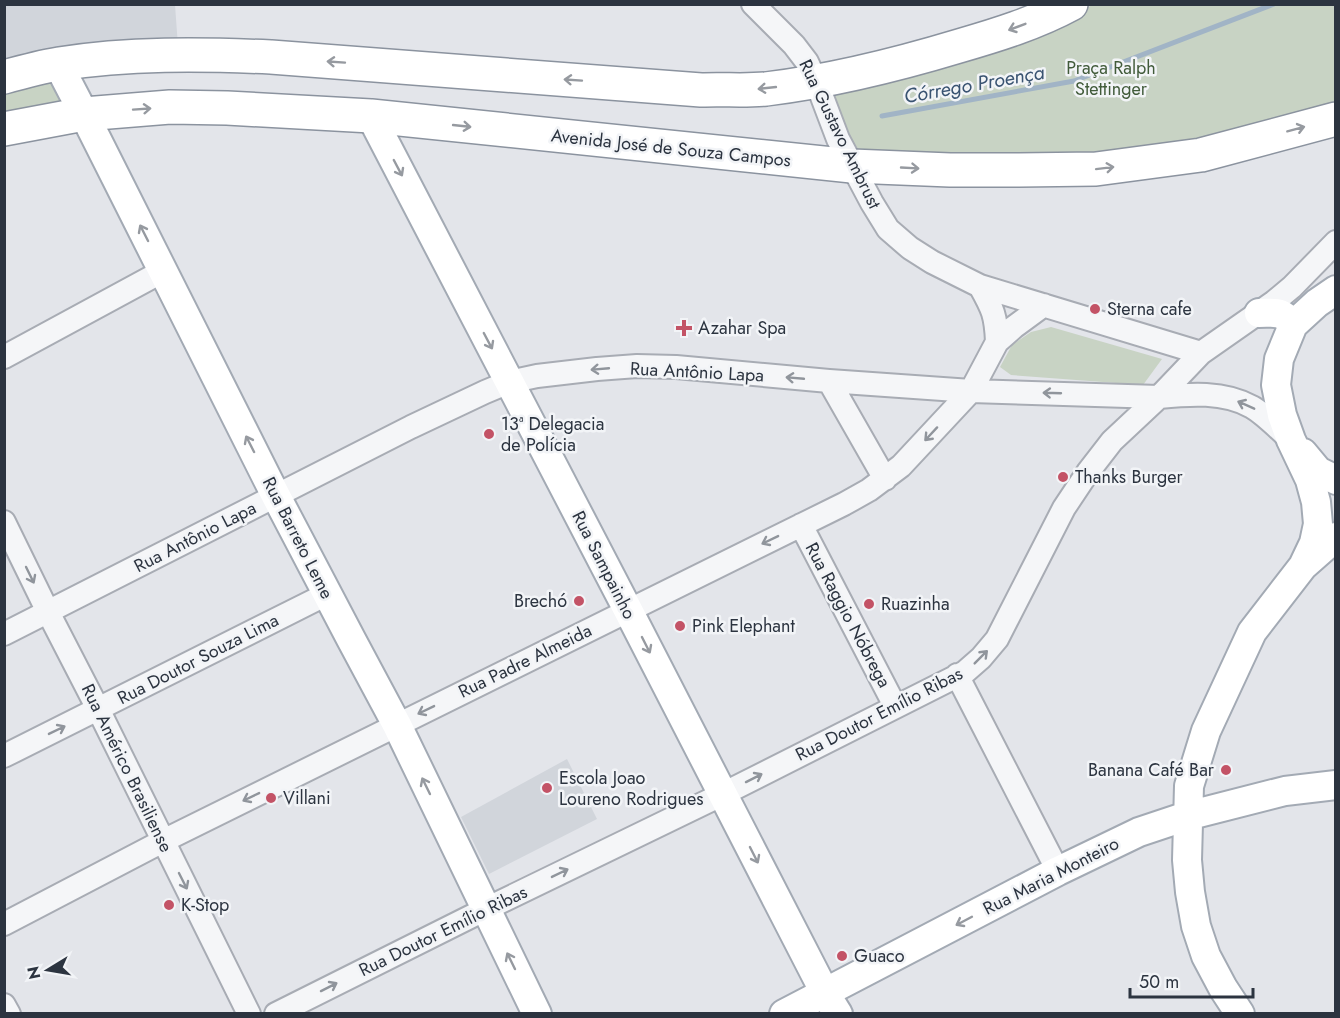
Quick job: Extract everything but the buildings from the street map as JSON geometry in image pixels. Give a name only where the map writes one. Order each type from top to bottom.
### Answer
[{"type":"highway","points":[[4,76],[57,64],[203,54],[271,57],[701,90],[765,89],[864,72],[921,58],[993,36],[1056,13],[1071,4]]},
{"type":"highway","points":[[371,116],[365,100],[365,90],[369,84],[377,80],[455,79],[509,75]]},
{"type":"highway","name":"Avenida José de Souza Campos","points":[[4,129],[84,114],[170,107],[280,110],[371,116],[852,166],[950,170],[1096,169],[1201,155],[1335,119]]},
{"type":"main road","name":"Rua Barreto Leme","points":[[57,64],[276,496],[397,725],[537,1014]]},
{"type":"main road","name":"Rua Sampainho","points":[[371,116],[831,1004]]},
{"type":"main road","points":[[1303,566],[1314,543],[1318,524],[1316,502],[1310,480],[1291,440],[1282,414],[1276,385],[1279,359],[1293,325],[1335,290]]},
{"type":"main road","points":[[1259,314],[1279,312],[1293,325]]},
{"type":"main road","points":[[1291,440],[1318,471],[1335,480]]},
{"type":"main road","points":[[1240,1014],[1222,988],[1206,956],[1196,926],[1187,860],[1189,786],[1211,721],[1252,632],[1303,566],[1335,537]]},
{"type":"main road","name":"Rua Maria Monteiro","points":[[784,1014],[831,1004],[1058,871],[1139,832],[1187,816],[1285,791],[1335,785]]},
{"type":"street","name":"Rua Gustavo Ambrust","points":[[753,4],[795,45],[807,62],[838,139],[872,203],[888,229],[910,248],[932,262],[980,286],[1201,353]]},
{"type":"street","name":"Rua Doutor Emílio Ribas","points":[[276,1014],[965,672],[997,639],[1064,508],[1112,441],[1201,353],[1259,314],[1292,287],[1335,242]]},
{"type":"street","points":[[4,357],[163,271]]},
{"type":"street","points":[[980,286],[996,321],[997,342]]},
{"type":"street","points":[[997,342],[1044,305]]},
{"type":"street","name":"Rua Padre Almeida","points":[[4,924],[163,841],[869,490],[901,466],[971,391],[997,342]]},
{"type":"street","name":"Rua Antônio Lapa","points":[[4,634],[411,427],[509,382],[537,376],[637,366],[971,391],[1159,397],[1181,394],[1208,395],[1231,399],[1253,407],[1291,440]]},
{"type":"street","points":[[829,381],[885,479]]},
{"type":"street","name":"Rua Américo Brasiliense","points":[[4,522],[249,1014]]},
{"type":"street","name":"Rua Raggio Nóbrega","points":[[801,525],[895,706]]},
{"type":"street","name":"Rua Doutor Souza Lima","points":[[4,756],[327,594]]},
{"type":"street","points":[[957,675],[1058,871]]},
{"type":"street","points":[[4,1005],[9,1014]]},
{"type":"shaded area","points":[[5,5],[175,5],[178,46],[5,66]]},
{"type":"shaded area","name":"Escola Joao Loureno Rodrigues","points":[[567,759],[597,819],[489,874],[461,817]]},
{"type":"green space","name":"Praça Ralph Stettinger","points":[[1092,5],[1335,5],[1335,105],[1257,126],[1116,154],[852,155],[830,89],[1030,40]]},
{"type":"green space","points":[[55,72],[72,108],[5,122],[4,83]]},
{"type":"green space","points":[[1051,327],[1162,359],[1143,385],[1011,375],[1000,367],[1012,345],[1031,332]]},
{"type":"waterway","name":"Córrego Proença","points":[[882,116],[1074,81],[1274,4]]},
{"type":"place","name":"Sterna cafe","points":[[1095,309]]},
{"type":"place","name":"Azahar Spa","points":[[684,328]]},
{"type":"place","name":"13ª Delegacia de Polícia","points":[[489,434]]},
{"type":"place","name":"Thanks Burger","points":[[1063,477]]},
{"type":"place","name":"Brechó","points":[[579,601]]},
{"type":"place","name":"Ruazinha","points":[[869,604]]},
{"type":"place","name":"Pink Elephant","points":[[680,626]]},
{"type":"place","name":"Banana Café Bar","points":[[1226,770]]},
{"type":"place","name":"Escola Joao Loureno Rodrigues","points":[[547,788]]},
{"type":"place","name":"Villani","points":[[271,798]]},
{"type":"place","name":"K-Stop","points":[[169,905]]},
{"type":"place","name":"Guaco","points":[[842,956]]}]
